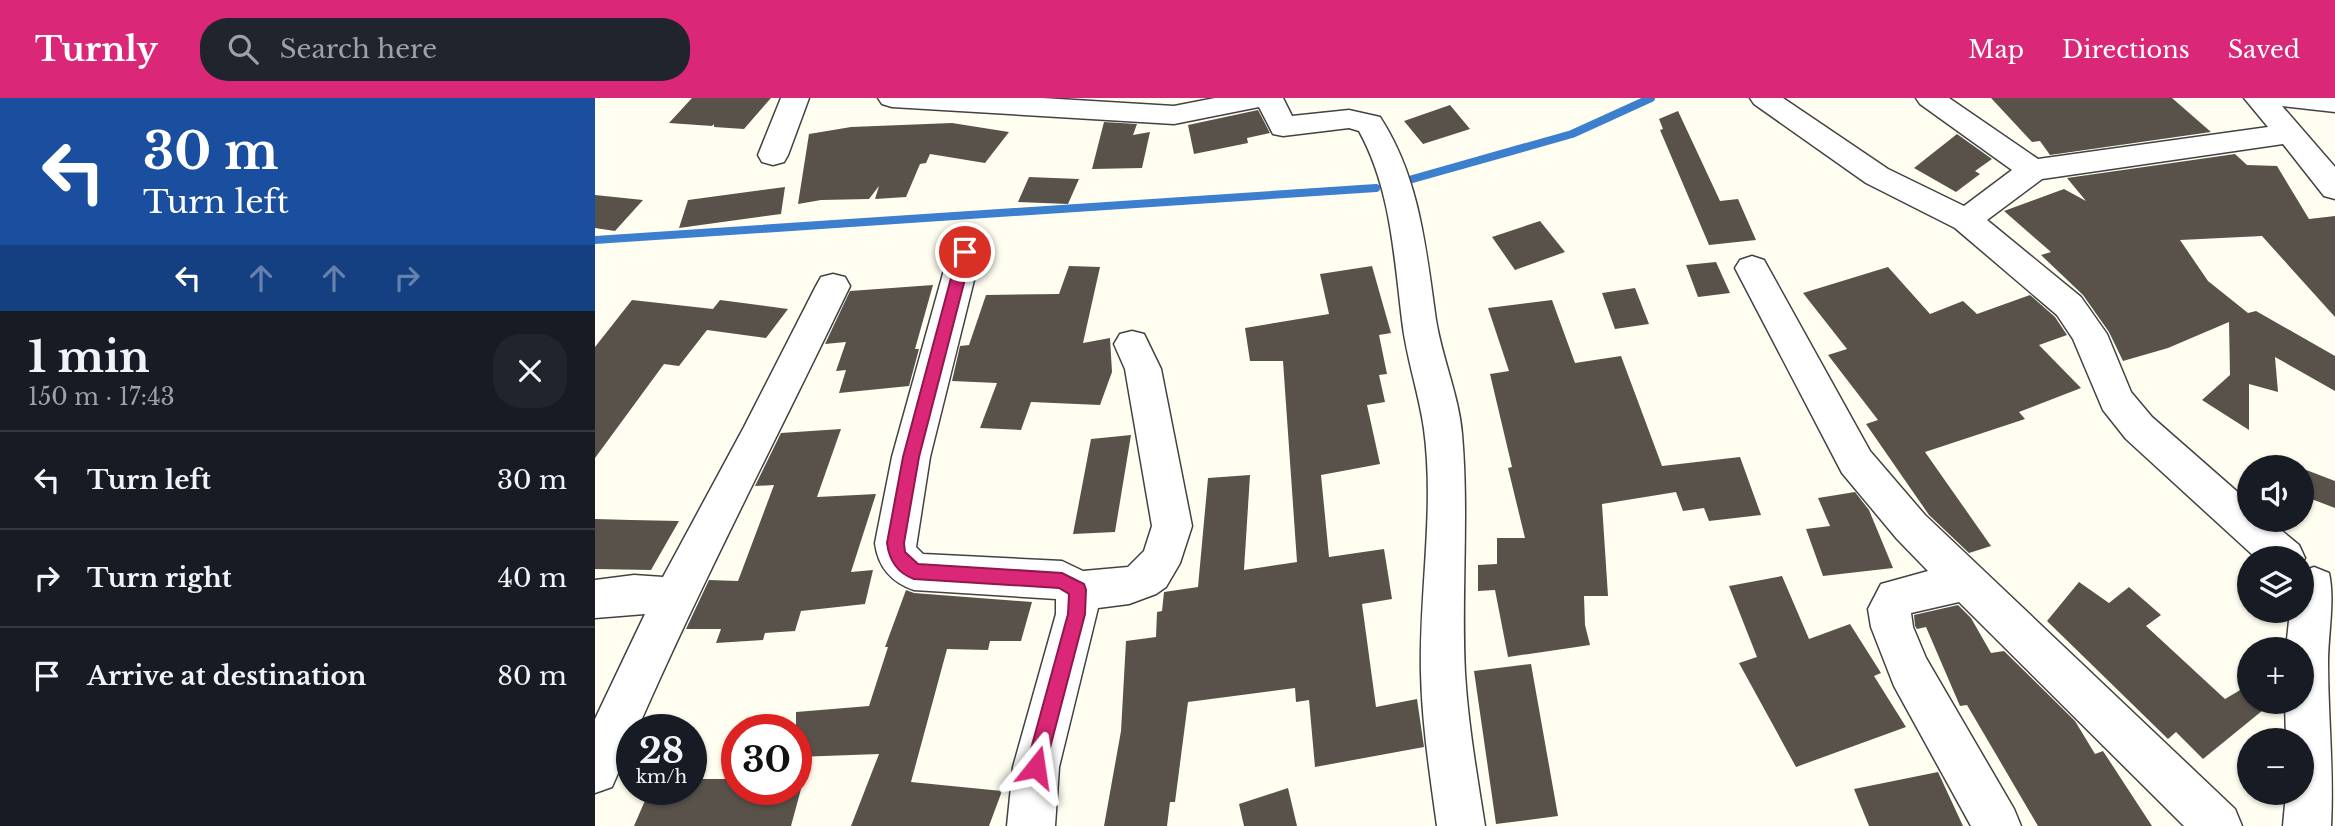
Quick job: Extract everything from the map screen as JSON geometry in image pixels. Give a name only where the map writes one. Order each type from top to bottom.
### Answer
[{"type":"street","points":[[773,155],[796,98]]},
{"type":"street","points":[[892,98],[1178,106],[1263,98],[1269,99],[1283,127],[1349,119],[1370,124],[1387,154],[1404,211],[1422,334],[1443,430],[1446,488],[1443,673],[1450,751],[1461,826]]},
{"type":"street","points":[[1764,98],[1877,176],[1966,220],[2069,306],[2089,334],[2116,400],[2139,428],[2275,546]]},
{"type":"street","points":[[1930,98],[2033,170]]},
{"type":"street","points":[[2258,98],[2335,189]]},
{"type":"street","points":[[2284,98],[2335,103]]},
{"type":"street","points":[[1966,220],[2033,170],[2290,134]]},
{"type":"street","points":[[965,252],[911,457],[895,543],[897,556],[914,572],[1062,580],[1077,590],[1135,586],[1147,579],[1159,566],[1172,526],[1143,369],[1132,344]]},
{"type":"street","points":[[1752,268],[1856,462],[1911,527],[2218,826]]},
{"type":"street","points":[[595,770],[674,597],[758,438],[833,286]]},
{"type":"street","points":[[1968,581],[1895,597],[1889,609],[1892,627],[1910,671],[1997,826]]},
{"type":"street","points":[[1031,826],[1036,767],[1077,614],[1077,590]]},
{"type":"street","points":[[595,599],[634,594],[674,597]]},
{"type":"street","points":[[2307,623],[2310,782],[2307,826]]},
{"type":"building","points":[[692,98],[771,98],[744,129],[714,127],[714,124],[669,123]]},
{"type":"building","points":[[1991,98],[2172,98],[2211,132],[2050,155],[2040,141],[2032,142]]},
{"type":"building","points":[[1450,105],[1470,129],[1423,144],[1404,121]]},
{"type":"building","points":[[1258,110],[1270,133],[1247,138],[1248,143],[1194,154],[1188,125]]},
{"type":"building","points":[[1678,111],[1720,201],[1738,199],[1756,240],[1709,245],[1660,130],[1663,129],[1659,119]]},
{"type":"building","points":[[1104,122],[1137,124],[1133,135],[1150,132],[1142,168],[1092,169]]},
{"type":"building","points":[[952,123],[1009,132],[985,163],[930,154],[926,163],[920,164],[906,197],[875,199],[879,186],[869,199],[821,200],[798,204],[809,134],[851,127]]},
{"type":"building","points":[[1957,134],[1992,159],[1975,171],[1980,174],[1956,192],[1914,168]]},
{"type":"building","points":[[2235,154],[2247,165],[2277,166],[2309,219],[2335,216],[2335,317],[2262,236],[2180,240],[2208,281],[2248,313],[2256,311],[2335,356],[2335,391],[2275,357],[2278,392],[2249,384],[2249,430],[2202,400],[2230,375],[2229,322],[2168,348],[2123,361],[2109,332],[2083,295],[2041,255],[2051,252],[2004,211],[2064,189],[2086,201],[2067,178]]},
{"type":"building","points":[[1029,177],[1079,179],[1068,204],[1018,202]]},
{"type":"building","points":[[785,187],[781,214],[679,228],[688,200]]},
{"type":"building","points":[[595,195],[643,200],[615,231],[595,228]]},
{"type":"building","points":[[1540,221],[1565,252],[1515,270],[1492,237]]},
{"type":"building","points":[[1716,262],[1730,293],[1698,297],[1686,265]]},
{"type":"building","points":[[1069,266],[1100,267],[1083,343],[1110,338],[1112,372],[1100,405],[1031,402],[1021,430],[980,428],[997,383],[952,381],[960,346],[969,345],[986,295],[1059,294]]},
{"type":"building","points":[[1372,266],[1391,333],[1379,335],[1387,374],[1379,375],[1385,402],[1367,405],[1380,464],[1321,475],[1329,557],[1384,549],[1392,599],[1362,604],[1376,707],[1417,699],[1424,747],[1315,767],[1309,700],[1296,702],[1295,688],[1188,702],[1175,802],[1170,802],[1167,826],[1104,826],[1121,731],[1126,641],[1156,637],[1157,612],[1162,611],[1164,592],[1198,587],[1208,478],[1250,475],[1244,570],[1297,562],[1283,361],[1250,361],[1245,328],[1329,314],[1320,274]]},
{"type":"building","points":[[1888,267],[1930,314],[1963,301],[1977,314],[2030,295],[2055,317],[2067,335],[2039,345],[2081,388],[2019,412],[2025,419],[1925,452],[1991,546],[1969,553],[1929,515],[1866,424],[1878,420],[1828,355],[1847,349],[1803,293]]},
{"type":"building","points":[[933,285],[915,349],[919,349],[909,386],[839,393],[846,370],[836,371],[846,342],[825,344],[850,291]]},
{"type":"building","points":[[1635,288],[1649,324],[1615,329],[1602,293]]},
{"type":"building","points":[[632,300],[713,309],[720,300],[788,309],[766,338],[707,330],[679,366],[664,364],[595,458],[595,347]]},
{"type":"building","points":[[1552,300],[1575,363],[1621,356],[1662,466],[1740,457],[1761,515],[1709,521],[1704,508],[1683,511],[1676,492],[1602,504],[1608,596],[1584,596],[1585,625],[1590,645],[1508,657],[1495,590],[1478,591],[1478,565],[1497,564],[1497,538],[1525,538],[1508,468],[1512,467],[1490,374],[1509,371],[1488,308]]},
{"type":"building","points":[[841,429],[817,497],[876,494],[851,572],[873,570],[865,604],[801,611],[795,631],[765,633],[763,640],[716,643],[721,629],[686,629],[709,580],[738,581],[774,485],[755,486],[781,433]]},
{"type":"building","points":[[1131,435],[1115,532],[1073,534],[1091,439]]},
{"type":"building","points":[[2314,473],[2335,481],[2335,508],[2314,500]]},
{"type":"building","points":[[1855,492],[1869,510],[1893,568],[1823,576],[1806,529],[1830,526],[1818,498]]},
{"type":"building","points":[[595,519],[679,521],[651,570],[595,569]]},
{"type":"building","points":[[1782,576],[1809,639],[1850,624],[1881,673],[1874,676],[1906,727],[1796,767],[1739,663],[1757,657],[1729,586]]},
{"type":"building","points":[[2079,582],[2109,603],[2129,587],[2161,615],[2146,626],[2225,699],[2237,692],[2237,714],[2258,714],[2241,728],[2237,728],[2237,731],[2203,759],[2176,732],[2168,739],[2047,621]]},
{"type":"building","points":[[906,590],[914,593],[1032,602],[1021,641],[990,641],[988,650],[947,649],[911,782],[1002,791],[989,826],[851,826],[879,754],[812,756],[812,714],[796,712],[869,706],[888,647],[885,647]]},
{"type":"building","points":[[1958,605],[1971,618],[1991,653],[2004,651],[2075,721],[2095,754],[2103,751],[2152,826],[2038,826],[1967,705],[1960,706],[1926,627],[1917,629],[1915,626],[1914,615]]},
{"type":"building","points":[[1531,664],[1558,816],[1496,824],[1474,671]]},
{"type":"building","points":[[1938,772],[1963,826],[1869,826],[1854,789]]},
{"type":"building","points":[[707,779],[721,779],[721,805],[797,805],[791,826],[634,826],[643,805],[707,805]]},
{"type":"building","points":[[1288,788],[1297,826],[1244,826],[1239,804]]},
{"type":"waterway","points":[[1409,180],[1572,134],[1651,98]]},
{"type":"waterway","points":[[595,240],[1376,188]]},
{"type":"route","points":[[965,252],[911,457],[895,543],[897,556],[914,572],[1062,580],[1077,590],[1077,614],[1036,767]]}]
